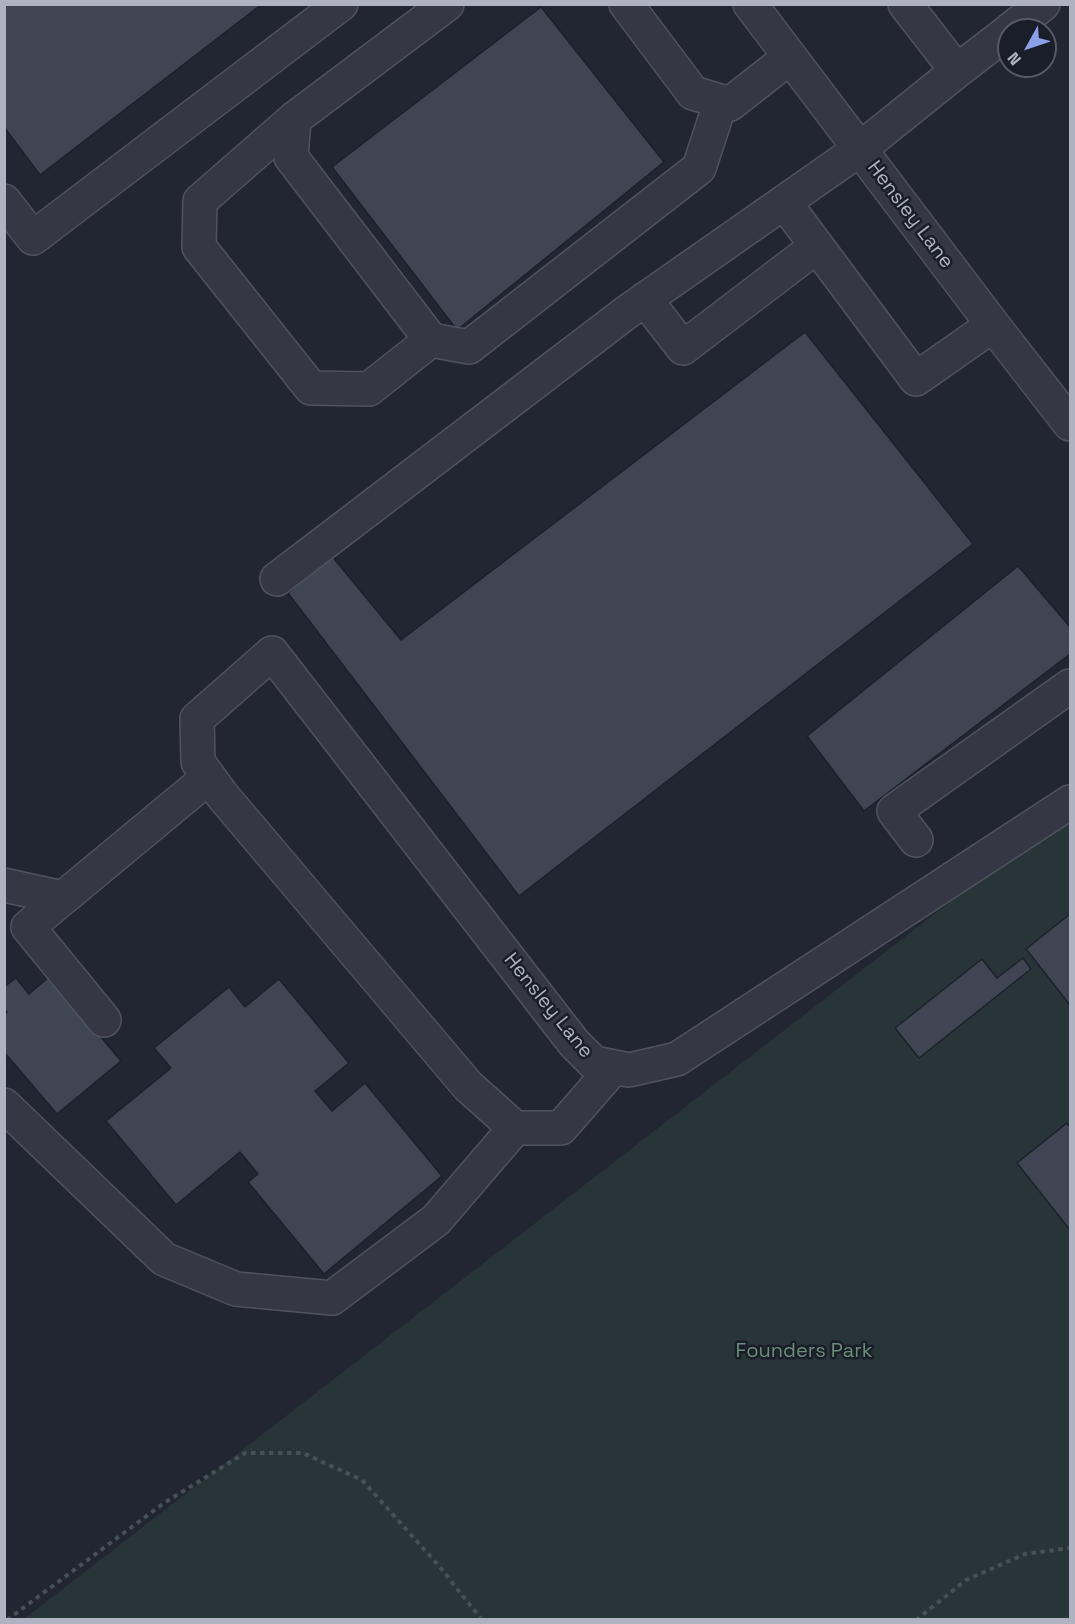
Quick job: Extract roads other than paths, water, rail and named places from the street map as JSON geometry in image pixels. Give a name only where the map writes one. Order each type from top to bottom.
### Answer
[{"type":"street","points":[[4,201],[33,238],[341,4]]},
{"type":"street","points":[[432,340],[369,389],[311,388],[199,247],[200,201],[294,119],[447,4]]},
{"type":"street","points":[[626,4],[693,93],[730,104],[790,57]]},
{"type":"street","name":"Hensley Lane","points":[[750,4],[993,325],[1071,424]]},
{"type":"street","points":[[905,4],[957,71]]},
{"type":"street","points":[[1024,18],[1042,4]]},
{"type":"street","points":[[277,579],[645,299],[860,149],[997,39]]},
{"type":"street","points":[[294,119],[291,157],[432,340],[469,347],[699,168],[721,101]]},
{"type":"street","points":[[784,202],[916,379],[993,325]]},
{"type":"street","points":[[645,299],[683,348],[817,246]]},
{"type":"street","name":"Hensley Lane","points":[[209,777],[198,762],[197,719],[272,653],[574,1043],[594,1063],[629,1070],[677,1059],[1071,802]]},
{"type":"street","points":[[916,840],[894,811],[1071,686]]},
{"type":"street","points":[[104,1020],[28,927],[209,777],[468,1086],[515,1128],[561,1128],[614,1067]]},
{"type":"street","points":[[4,885],[63,898]]},
{"type":"street","points":[[4,1105],[164,1258],[236,1288],[332,1298],[436,1220],[515,1128]]},
{"type":"park label","name":"Founders Park","points":[[804,1352]]}]
